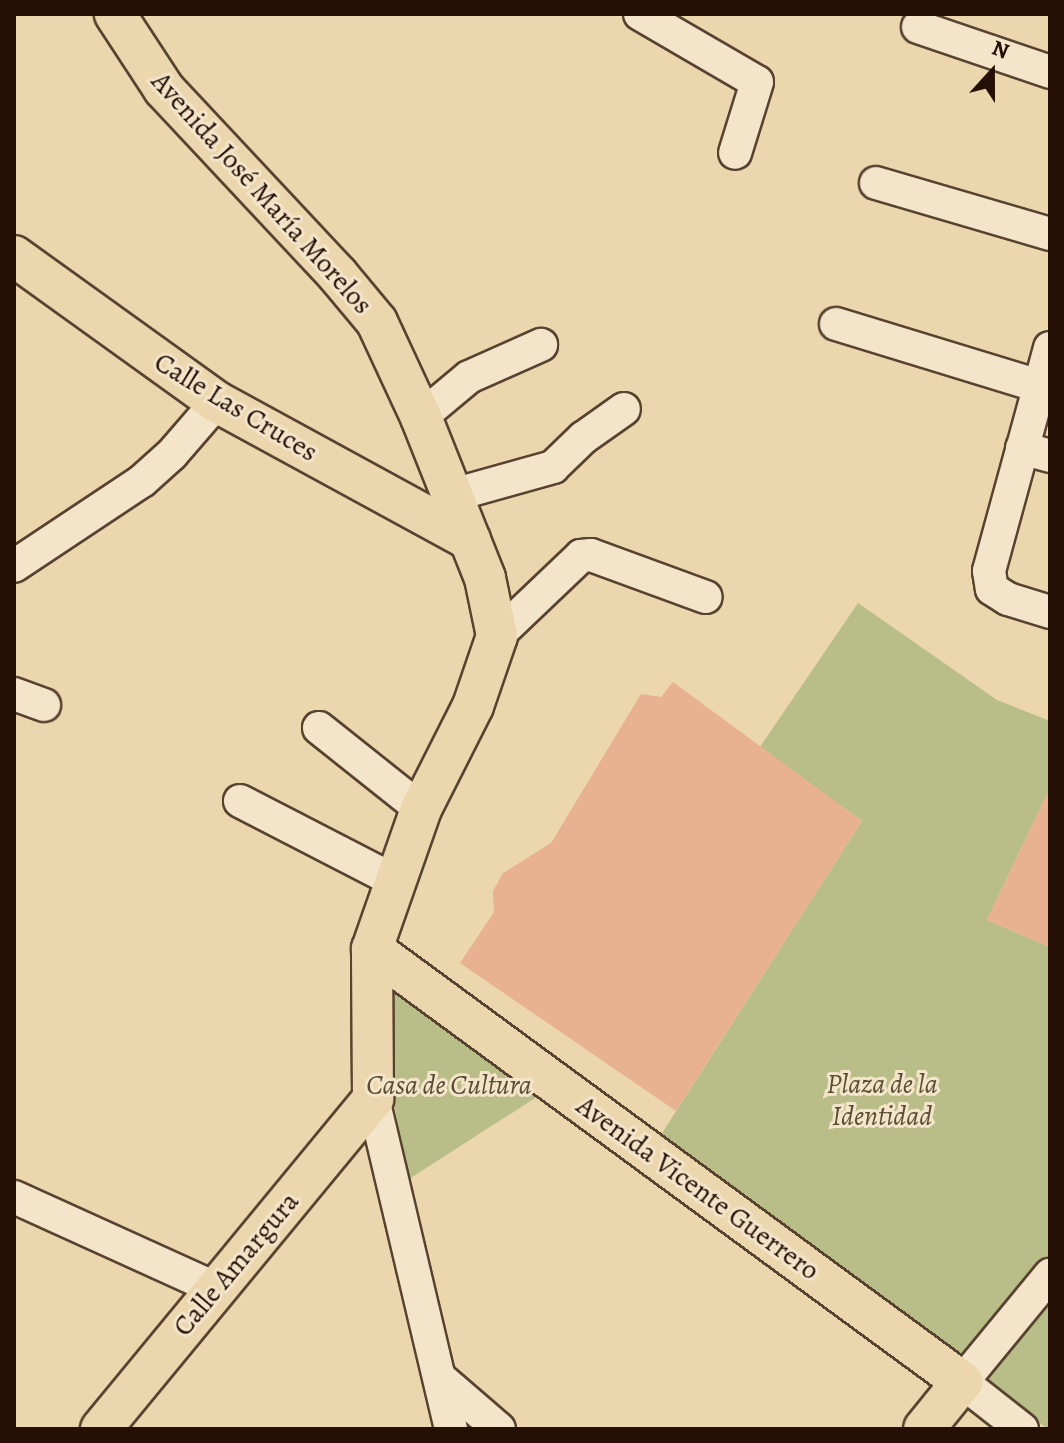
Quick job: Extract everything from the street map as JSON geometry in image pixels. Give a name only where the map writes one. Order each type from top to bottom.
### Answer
[{"type":"main road","name":"Avenida José María Morelos","points":[[115,14],[164,89],[337,274],[377,322],[421,417],[485,578],[497,636]]},
{"type":"main road","name":"Calle Las Cruces","points":[[18,267],[217,402],[470,540]]},
{"type":"main road","points":[[373,1099],[372,949],[421,809],[473,706],[497,636]]},
{"type":"main road","name":"Avenida Vicente Guerrero","points":[[372,949],[962,1382]]},
{"type":"main road","name":"Calle Amargura","points":[[101,1429],[373,1099]]},
{"type":"main road","points":[[924,1429],[962,1382]]},
{"type":"street","points":[[640,14],[757,82],[735,153]]},
{"type":"street","points":[[918,27],[1050,72]]},
{"type":"street","points":[[876,183],[1050,234]]},
{"type":"street","points":[[836,324],[1039,386]]},
{"type":"street","points":[[421,417],[469,377],[541,345]]},
{"type":"street","points":[[1050,348],[1039,386],[1036,452],[989,571],[992,589],[1008,599],[1050,612]]},
{"type":"street","points":[[14,566],[142,481],[172,454],[217,402]]},
{"type":"street","points":[[453,495],[553,467],[583,438],[624,409]]},
{"type":"street","points":[[497,636],[581,556],[591,555],[706,597]]},
{"type":"street","points":[[14,694],[44,705]]},
{"type":"street","points":[[319,728],[421,809]]},
{"type":"street","points":[[240,801],[395,881]]},
{"type":"street","points":[[373,1099],[442,1380],[451,1429]]},
{"type":"street","points":[[14,1197],[215,1288]]},
{"type":"street","points":[[962,1382],[1050,1275]]},
{"type":"street","points":[[442,1380],[499,1429]]},
{"type":"street","name":"Avenida Vicente Guerrero","points":[[962,1382],[1022,1429]]},
{"type":"green space","name":"Plaza de la Identidad","points":[[858,603],[997,700],[1050,721],[1050,788],[987,920],[1050,947],[1050,1267],[960,1373],[657,1141],[862,821],[760,747]]},
{"type":"green space","name":"Casa de Cultura","points":[[388,970],[549,1089],[406,1181],[382,1020]]},
{"type":"green space","points":[[1050,1291],[1050,1429],[1048,1429],[983,1380]]},
{"type":"building","points":[[673,682],[862,821],[676,1111],[460,963],[494,912],[493,891],[503,873],[551,843],[641,694],[661,697]]},
{"type":"building","points":[[1050,788],[1050,947],[987,920]]}]
